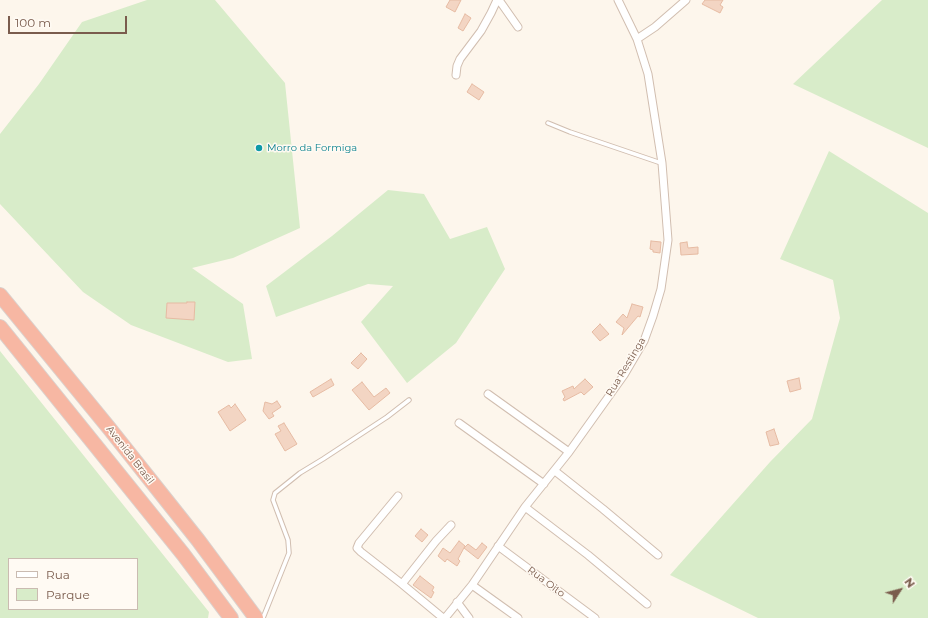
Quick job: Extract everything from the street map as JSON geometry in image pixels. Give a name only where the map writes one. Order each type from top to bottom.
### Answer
[{"type":"highway","name":"Avenida Brasil","points":[[0,295],[198,540],[256,618]]},
{"type":"highway","name":"Avenida Brasil","points":[[0,327],[183,554],[231,618]]},
{"type":"street","points":[[456,75],[457,66],[460,59],[481,31],[498,0],[518,27]]},
{"type":"street","name":"Rua Restinga","points":[[444,618],[472,585],[526,507],[555,472],[624,375],[644,341],[661,289],[668,240],[662,163],[648,74],[637,38],[618,0]]},
{"type":"street","points":[[637,38],[655,27],[683,1]]},
{"type":"street","points":[[488,394],[569,452]]},
{"type":"street","points":[[459,423],[544,484]]},
{"type":"street","points":[[555,472],[603,509],[658,555]]},
{"type":"street","points":[[398,496],[359,543],[357,548],[444,618]]},
{"type":"street","points":[[526,507],[588,555],[647,604]]},
{"type":"street","points":[[402,584],[436,541],[451,525]]},
{"type":"street","name":"Rua Oito","points":[[498,546],[595,618]]},
{"type":"street","points":[[472,585],[518,618]]},
{"type":"street","points":[[458,602],[469,618]]},
{"type":"lane","points":[[548,124],[662,163]]},
{"type":"lane","points":[[263,618],[289,553],[288,540],[274,504],[274,493],[300,473],[323,460],[387,417],[408,400]]},
{"type":"green space","points":[[147,0],[215,0],[285,83],[300,228],[233,258],[192,268],[243,304],[252,359],[228,362],[131,325],[83,292],[0,204],[0,134],[39,84],[82,22]]},
{"type":"green space","points":[[882,0],[928,0],[928,148],[793,84]]},
{"type":"green space","points":[[829,151],[928,213],[928,618],[758,618],[670,575],[770,462],[812,419],[840,318],[833,280],[780,259]]},
{"type":"green space","points":[[388,190],[424,194],[450,239],[487,227],[505,269],[456,343],[407,383],[361,322],[393,286],[368,284],[276,317],[266,286],[332,236]]},
{"type":"green space","points":[[0,351],[209,612],[208,618],[0,618]]},
{"type":"building","points":[[450,0],[461,0],[455,12],[446,7]]},
{"type":"building","points":[[705,0],[723,0],[720,5],[723,7],[720,13],[702,4]]},
{"type":"building","points":[[465,14],[471,18],[463,31],[458,28]]},
{"type":"building","points":[[472,84],[484,92],[479,100],[467,92]]},
{"type":"building","points":[[651,241],[661,242],[660,253],[653,252],[653,250],[650,249]]},
{"type":"building","points":[[687,242],[688,248],[698,247],[698,254],[681,255],[680,243]]},
{"type":"building","points":[[195,302],[194,320],[166,318],[167,303]]},
{"type":"building","points":[[632,304],[643,307],[640,317],[638,316],[622,335],[624,328],[616,322],[623,314],[627,318]]},
{"type":"building","points":[[600,324],[609,334],[600,341],[592,332]]},
{"type":"building","points":[[361,353],[367,359],[358,369],[351,363]]},
{"type":"building","points":[[799,378],[801,389],[790,392],[787,381]]},
{"type":"building","points":[[331,379],[334,385],[313,397],[310,392]]},
{"type":"building","points":[[585,379],[593,387],[584,395],[581,392],[564,401],[563,399],[565,397],[562,391],[573,386],[574,389]]},
{"type":"building","points":[[362,382],[374,397],[386,388],[390,393],[369,410],[352,390]]},
{"type":"building","points":[[277,401],[281,407],[272,413],[274,416],[269,419],[263,411],[265,402],[272,404]]},
{"type":"building","points":[[235,404],[246,420],[230,431],[218,412],[229,405],[231,408]]},
{"type":"building","points":[[284,423],[297,444],[285,451],[275,434],[281,431],[278,426]]},
{"type":"building","points":[[774,429],[779,444],[770,446],[766,432]]},
{"type":"building","points":[[421,529],[428,535],[422,542],[415,536]]},
{"type":"building","points":[[459,541],[465,546],[458,559],[460,561],[457,566],[447,559],[445,562],[438,556],[443,548],[450,553]]},
{"type":"building","points":[[482,543],[487,547],[478,559],[464,548],[468,544],[476,550]]},
{"type":"building","points":[[420,576],[434,587],[432,591],[434,592],[431,598],[413,585]]},
{"type":"place","name":"Morro da Formiga","points":[[259,148]]}]
